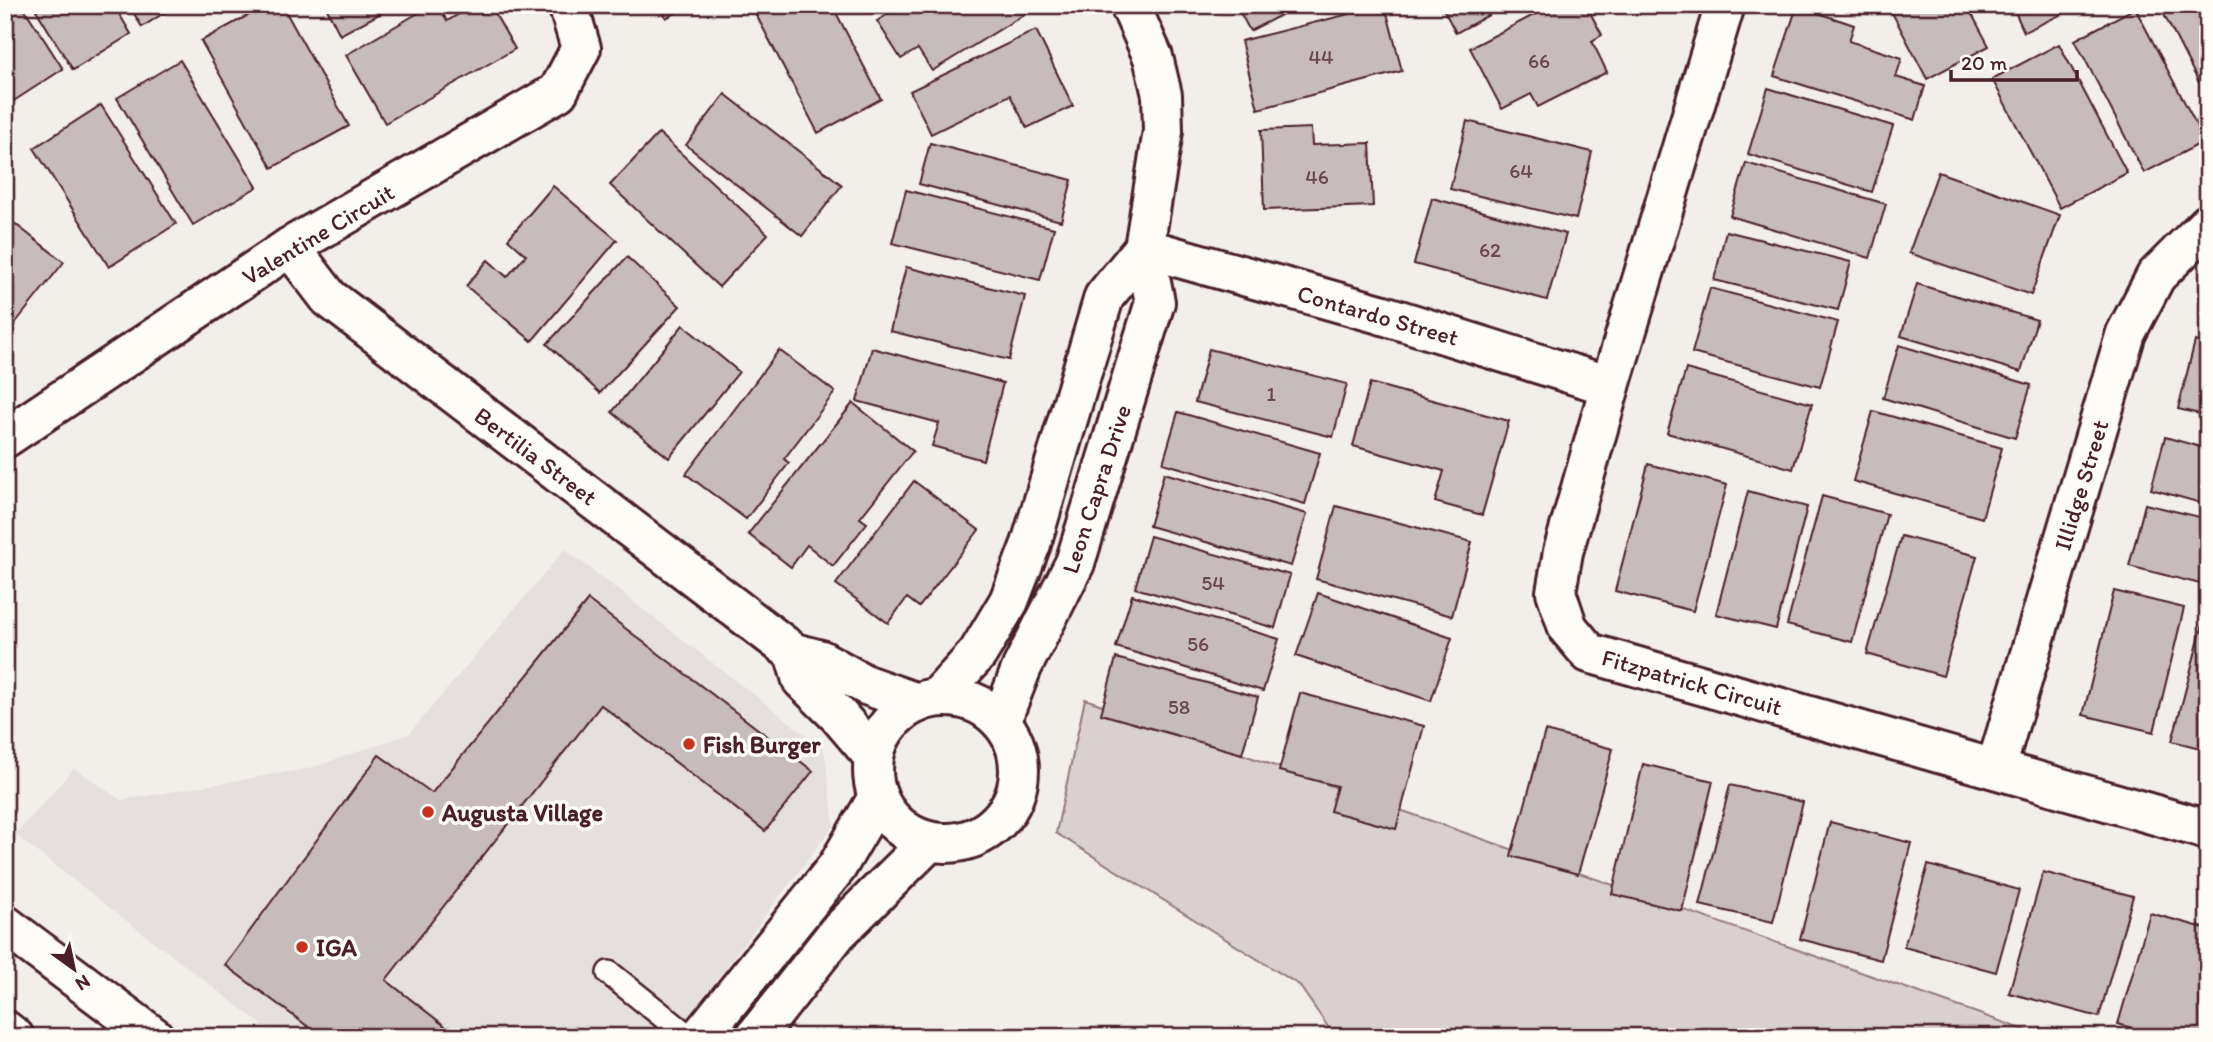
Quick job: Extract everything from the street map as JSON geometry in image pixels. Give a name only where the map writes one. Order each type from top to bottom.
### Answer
[{"type":"street","name":"Valentine Circuit","points":[[5,438],[290,247],[558,92],[581,48],[568,5]]},
{"type":"street","name":"Leon Capra Drive","points":[[1001,721],[1022,667],[1075,563],[1155,302],[1144,248],[1163,131],[1162,95],[1153,57],[1130,5]]},
{"type":"street","name":"Fitzpatrick Circuit","points":[[1726,5],[1610,386],[1563,552],[1556,592],[1568,628],[1589,653],[2208,830]]},
{"type":"street","name":"Illidge Street","points":[[1996,768],[2126,333],[2156,276],[2208,224]]},
{"type":"street","name":"Bertilia Street","points":[[290,247],[329,298],[794,653],[821,660],[866,685],[928,700]]},
{"type":"street","name":"Leon Capra Drive","points":[[928,700],[978,653],[1009,601],[1031,544],[1104,297],[1144,248]]},
{"type":"street","name":"Contardo Street","points":[[1144,248],[1380,314],[1610,386]]},
{"type":"street","points":[[794,653],[802,680],[838,715],[873,756]]},
{"type":"street","points":[[962,698],[984,707],[1001,721],[1013,740],[1019,762],[1018,784],[1010,805],[997,822],[963,841],[929,842],[908,832],[890,817],[878,797],[873,775],[873,756],[883,732],[897,715],[928,700],[962,698]]},
{"type":"street","points":[[700,1037],[837,867],[878,797]]},
{"type":"street","points":[[755,1037],[837,933],[929,842]]},
{"type":"street","points":[[5,925],[154,1037]]},
{"type":"street","points":[[5,1030],[14,1037]]},
{"type":"lane","points":[[609,973],[689,1037]]},
{"type":"shaded area","points":[[565,549],[824,749],[834,825],[673,1037],[278,1037],[15,835],[74,768],[121,800],[311,768],[409,734]]},
{"type":"shaded area","points":[[1085,699],[2045,1037],[1335,1037],[1299,985],[1056,833]]},
{"type":"building","points":[[5,5],[22,5],[63,69],[9,104],[5,99]]},
{"type":"building","points":[[33,5],[114,5],[131,34],[73,70]]},
{"type":"building","points":[[129,5],[176,5],[142,27]]},
{"type":"building","points":[[267,5],[282,5],[349,126],[272,168],[201,41]]},
{"type":"building","points":[[325,5],[396,5],[340,35]]},
{"type":"building","points":[[432,5],[438,5],[447,21],[474,5],[490,5],[515,49],[385,123],[346,55]]},
{"type":"building","points":[[659,5],[691,5],[666,18]]},
{"type":"building","points":[[751,5],[832,5],[881,99],[818,133]]},
{"type":"building","points":[[903,5],[1026,5],[1030,11],[932,71],[918,49],[901,59],[877,21]]},
{"type":"building","points":[[1236,5],[1300,5],[1250,31]]},
{"type":"building","points":[[1385,5],[1402,71],[1258,109],[1241,41]]},
{"type":"building","points":[[1441,5],[1507,5],[1456,33]]},
{"type":"building","points":[[1553,5],[1586,5],[1602,35],[1592,41],[1607,72],[1538,107],[1531,94],[1502,109],[1470,48]]},
{"type":"building","points":[[1888,5],[1967,5],[1989,46],[1927,79]]},
{"type":"building","points":[[2012,5],[2076,5],[2077,7],[2024,32]]},
{"type":"building","points":[[2159,5],[2208,5],[2208,100]]},
{"type":"building","points":[[1797,6],[1854,25],[1849,41],[1902,58],[1896,77],[1925,86],[1915,120],[1774,76]]},
{"type":"building","points":[[2135,8],[2205,141],[2144,173],[2075,40]]},
{"type":"building","points":[[1036,30],[1073,106],[1027,128],[1010,95],[931,134],[910,91]]},
{"type":"building","points":[[2059,44],[2127,173],[2060,208],[1992,79]]},
{"type":"building","points":[[180,60],[257,187],[193,225],[117,98]]},
{"type":"building","points":[[1768,88],[1893,126],[1872,192],[1748,154]]},
{"type":"building","points":[[725,94],[842,185],[802,236],[686,145]]},
{"type":"building","points":[[101,105],[176,224],[109,267],[34,148]]},
{"type":"building","points":[[1467,121],[1592,152],[1576,219],[1450,189]]},
{"type":"building","points":[[1311,128],[1312,145],[1370,143],[1373,206],[1264,210],[1261,130]]},
{"type":"building","points":[[659,133],[768,234],[719,287],[610,185]]},
{"type":"building","points":[[930,143],[1072,180],[1061,221],[919,184]]},
{"type":"building","points":[[1746,163],[1886,204],[1870,258],[1730,216]]},
{"type":"building","points":[[1938,172],[2060,215],[2031,295],[1909,253]]},
{"type":"building","points":[[553,186],[617,240],[532,341],[466,286],[488,260],[507,277],[526,255],[508,239]]},
{"type":"building","points":[[906,190],[1054,228],[1040,280],[892,243]]},
{"type":"building","points":[[1432,198],[1566,234],[1547,300],[1414,264]]},
{"type":"building","points":[[5,216],[64,262],[5,336]]},
{"type":"building","points":[[1726,231],[1851,262],[1838,310],[1714,280]]},
{"type":"building","points":[[627,257],[680,306],[600,393],[547,344]]},
{"type":"building","points":[[906,267],[1025,296],[1009,360],[890,331]]},
{"type":"building","points":[[1917,284],[2037,320],[2021,372],[1901,336]]},
{"type":"building","points":[[1710,288],[1838,322],[1820,387],[1692,353]]},
{"type":"building","points":[[683,325],[739,372],[669,458],[612,412]]},
{"type":"building","points":[[2195,341],[2208,344],[2208,416],[2178,409]]},
{"type":"building","points":[[1899,345],[2031,385],[2015,438],[1883,398]]},
{"type":"building","points":[[872,348],[1003,383],[983,460],[932,446],[939,423],[857,401]]},
{"type":"building","points":[[1209,349],[1347,384],[1333,437],[1195,402]]},
{"type":"building","points":[[779,350],[835,392],[784,459],[789,463],[746,519],[686,474]]},
{"type":"building","points":[[1686,369],[1812,404],[1793,469],[1667,433]]},
{"type":"building","points":[[1370,383],[1509,421],[1482,515],[1435,502],[1444,471],[1353,446]]},
{"type":"building","points":[[853,403],[913,451],[860,518],[867,523],[833,566],[807,545],[791,567],[748,534]]},
{"type":"building","points":[[1873,411],[2002,448],[1982,518],[1853,481]]},
{"type":"building","points":[[1178,412],[1320,453],[1305,504],[1163,463]]},
{"type":"building","points":[[2165,437],[2208,449],[2208,505],[2151,489]]},
{"type":"building","points":[[1648,464],[1727,485],[1693,611],[1615,591]]},
{"type":"building","points":[[1164,473],[1307,514],[1291,566],[1149,526]]},
{"type":"building","points":[[914,481],[979,530],[919,607],[907,598],[888,623],[836,584]]},
{"type":"building","points":[[1748,491],[1807,507],[1776,629],[1716,614]]},
{"type":"building","points":[[1822,496],[1887,514],[1852,642],[1787,625]]},
{"type":"building","points":[[2145,504],[2208,519],[2208,586],[2129,566]]},
{"type":"building","points":[[1336,506],[1472,542],[1452,616],[1316,579]]},
{"type":"building","points":[[1150,536],[1290,575],[1275,628],[1135,588]]},
{"type":"building","points":[[1901,536],[1977,556],[1943,676],[1867,654]]},
{"type":"building","points":[[2114,591],[2184,608],[2154,732],[2083,715]]},
{"type":"building","points":[[1318,593],[1452,638],[1431,701],[1296,656]]},
{"type":"building","points":[[1132,595],[1279,639],[1263,691],[1116,647]]},
{"type":"building","name":"Augusta Village","points":[[588,600],[813,771],[765,831],[601,705],[386,980],[459,1037],[322,1037],[225,965],[379,755],[432,793]]},
{"type":"building","points":[[2208,605],[2208,750],[2172,741]]},
{"type":"building","points":[[1116,658],[1258,697],[1242,754],[1101,714]]},
{"type":"building","points":[[1300,693],[1424,726],[1396,829],[1330,811],[1337,786],[1279,771]]},
{"type":"building","points":[[1545,731],[1613,749],[1578,874],[1511,856]]},
{"type":"building","points":[[1643,764],[1713,781],[1682,911],[1612,894]]},
{"type":"building","points":[[1730,785],[1803,802],[1773,922],[1700,905]]},
{"type":"building","points":[[1830,822],[1911,843],[1881,960],[1800,939]]},
{"type":"building","points":[[1928,865],[2019,890],[1996,972],[1904,947]]},
{"type":"building","points":[[2043,872],[2133,896],[2099,1017],[2009,993]]},
{"type":"building","points":[[2150,913],[2208,929],[2208,1037],[2163,1037],[2118,1024]]},
{"type":"place","name":"Fish Burger","points":[[689,744]]},
{"type":"place","name":"Augusta Village","points":[[428,812]]},
{"type":"place","name":"IGA","points":[[302,947]]}]
